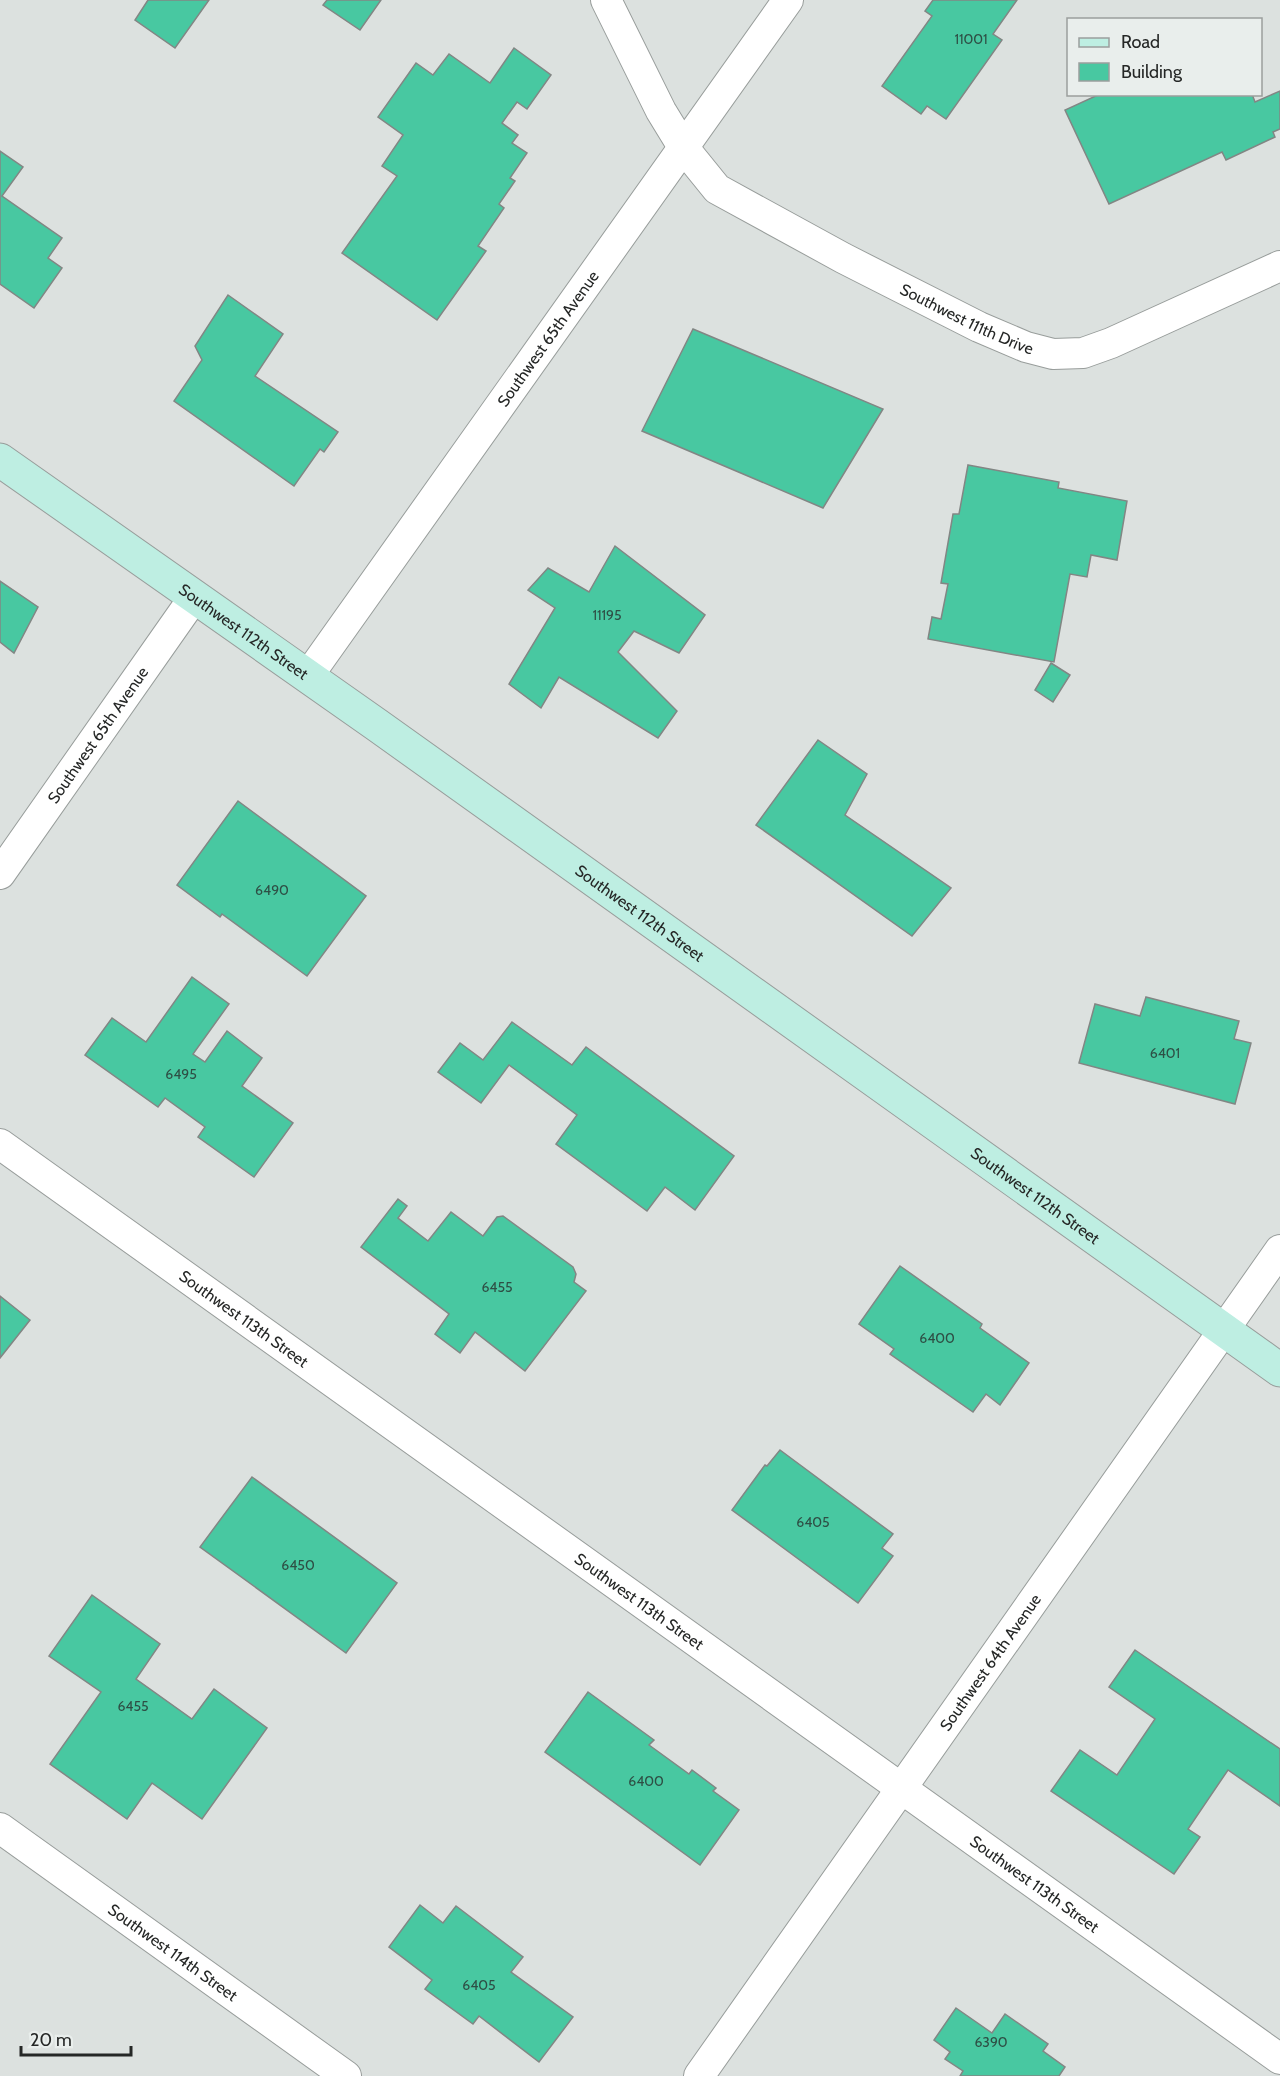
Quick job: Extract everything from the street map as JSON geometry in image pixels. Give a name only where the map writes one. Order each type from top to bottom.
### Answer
[{"type":"main road","name":"Southwest 112th Street","points":[[0,460],[308,676],[1280,1370]]},
{"type":"street","name":"Southwest 111th Drive","points":[[606,0],[660,111],[683,147],[717,189],[843,258],[979,327],[1026,346],[1053,354],[1083,353],[1111,343],[1280,266]]},
{"type":"street","name":"Southwest 65th Avenue","points":[[308,676],[788,0]]},
{"type":"street","name":"Southwest 65th Avenue","points":[[0,874],[195,596]]},
{"type":"street","name":"Southwest 113th Street","points":[[0,1144],[1280,2059]]},
{"type":"street","name":"Southwest 64th Avenue","points":[[699,2076],[1280,1250]]},
{"type":"street","name":"Southwest 114th Street","points":[[0,1828],[346,2076]]},
{"type":"building","points":[[148,0],[209,0],[175,48],[135,20]]},
{"type":"building","points":[[327,0],[381,0],[360,30],[323,5]]},
{"type":"building","points":[[933,0],[1017,0],[993,34],[1002,40],[946,119],[927,106],[921,114],[882,86],[932,16],[925,11]]},
{"type":"building","points":[[514,48],[551,75],[527,109],[517,102],[502,123],[518,135],[512,143],[527,153],[510,178],[515,181],[499,204],[504,208],[478,246],[486,251],[437,320],[342,253],[397,176],[382,166],[403,135],[378,117],[416,63],[433,75],[449,54],[490,83]]},
{"type":"building","points":[[1280,91],[1280,129],[1273,132],[1275,137],[1226,160],[1222,152],[1109,204],[1065,110],[1096,96],[1253,96],[1255,102]]},
{"type":"building","points":[[0,151],[23,167],[2,196],[62,238],[48,258],[62,268],[34,308],[0,284]]},
{"type":"building","points":[[228,295],[283,334],[255,376],[338,432],[324,452],[320,449],[294,486],[174,401],[202,360],[195,346]]},
{"type":"building","points":[[693,329],[883,409],[823,508],[642,431]]},
{"type":"building","points":[[968,465],[1059,482],[1058,488],[1127,501],[1117,560],[1091,555],[1087,577],[1070,574],[1054,662],[928,639],[932,617],[941,619],[948,584],[941,583],[953,514],[959,514]]},
{"type":"building","points":[[615,546],[705,615],[679,653],[634,631],[618,652],[677,711],[658,738],[559,677],[541,708],[509,684],[555,608],[528,590],[548,568],[589,592]]},
{"type":"building","points":[[0,581],[38,607],[14,653],[0,642]]},
{"type":"building","points":[[1051,663],[1070,675],[1053,702],[1035,690]]},
{"type":"building","points":[[818,740],[867,774],[845,815],[951,888],[912,936],[756,825]]},
{"type":"building","points":[[238,801],[366,896],[307,976],[222,914],[220,917],[177,885]]},
{"type":"building","points":[[192,977],[229,1004],[193,1054],[205,1062],[227,1031],[262,1058],[242,1086],[293,1123],[254,1177],[198,1137],[205,1127],[165,1098],[158,1107],[85,1055],[112,1018],[146,1042]]},
{"type":"building","points":[[1146,997],[1239,1021],[1234,1039],[1251,1043],[1235,1104],[1079,1063],[1095,1004],[1140,1016]]},
{"type":"building","points":[[512,1022],[572,1065],[586,1047],[734,1156],[695,1210],[665,1187],[647,1211],[556,1144],[577,1115],[509,1065],[481,1103],[438,1072],[460,1043],[483,1060]]},
{"type":"building","points":[[398,1199],[407,1206],[398,1218],[428,1241],[451,1212],[483,1236],[497,1217],[503,1216],[573,1267],[576,1274],[574,1282],[586,1291],[525,1371],[475,1332],[460,1353],[435,1334],[449,1314],[361,1247]]},
{"type":"building","points":[[900,1266],[982,1324],[980,1328],[1029,1363],[1000,1405],[986,1394],[973,1412],[890,1354],[894,1349],[859,1324]]},
{"type":"building","points":[[0,1296],[30,1320],[0,1358]]},
{"type":"building","points":[[780,1450],[893,1534],[882,1548],[893,1556],[858,1603],[732,1510],[765,1465],[767,1466]]},
{"type":"building","points":[[252,1477],[397,1583],[346,1653],[200,1547]]},
{"type":"building","points":[[92,1595],[160,1644],[136,1679],[192,1719],[214,1689],[267,1728],[202,1819],[152,1783],[127,1819],[50,1764],[101,1692],[49,1656]]},
{"type":"building","points":[[1135,1650],[1280,1749],[1280,1806],[1228,1770],[1188,1829],[1200,1837],[1174,1874],[1051,1791],[1080,1750],[1117,1775],[1155,1719],[1109,1687]]},
{"type":"building","points":[[588,1692],[654,1740],[649,1745],[689,1774],[692,1770],[716,1788],[713,1791],[739,1810],[700,1865],[545,1752]]},
{"type":"building","points":[[420,1905],[443,1923],[456,1906],[523,1957],[511,1972],[573,2017],[539,2062],[479,2016],[473,2024],[425,1989],[432,1980],[389,1947]]},
{"type":"building","points":[[956,2008],[992,2033],[1005,2014],[1048,2044],[1043,2051],[1065,2067],[1059,2076],[960,2076],[963,2071],[945,2059],[950,2052],[934,2040]]}]
